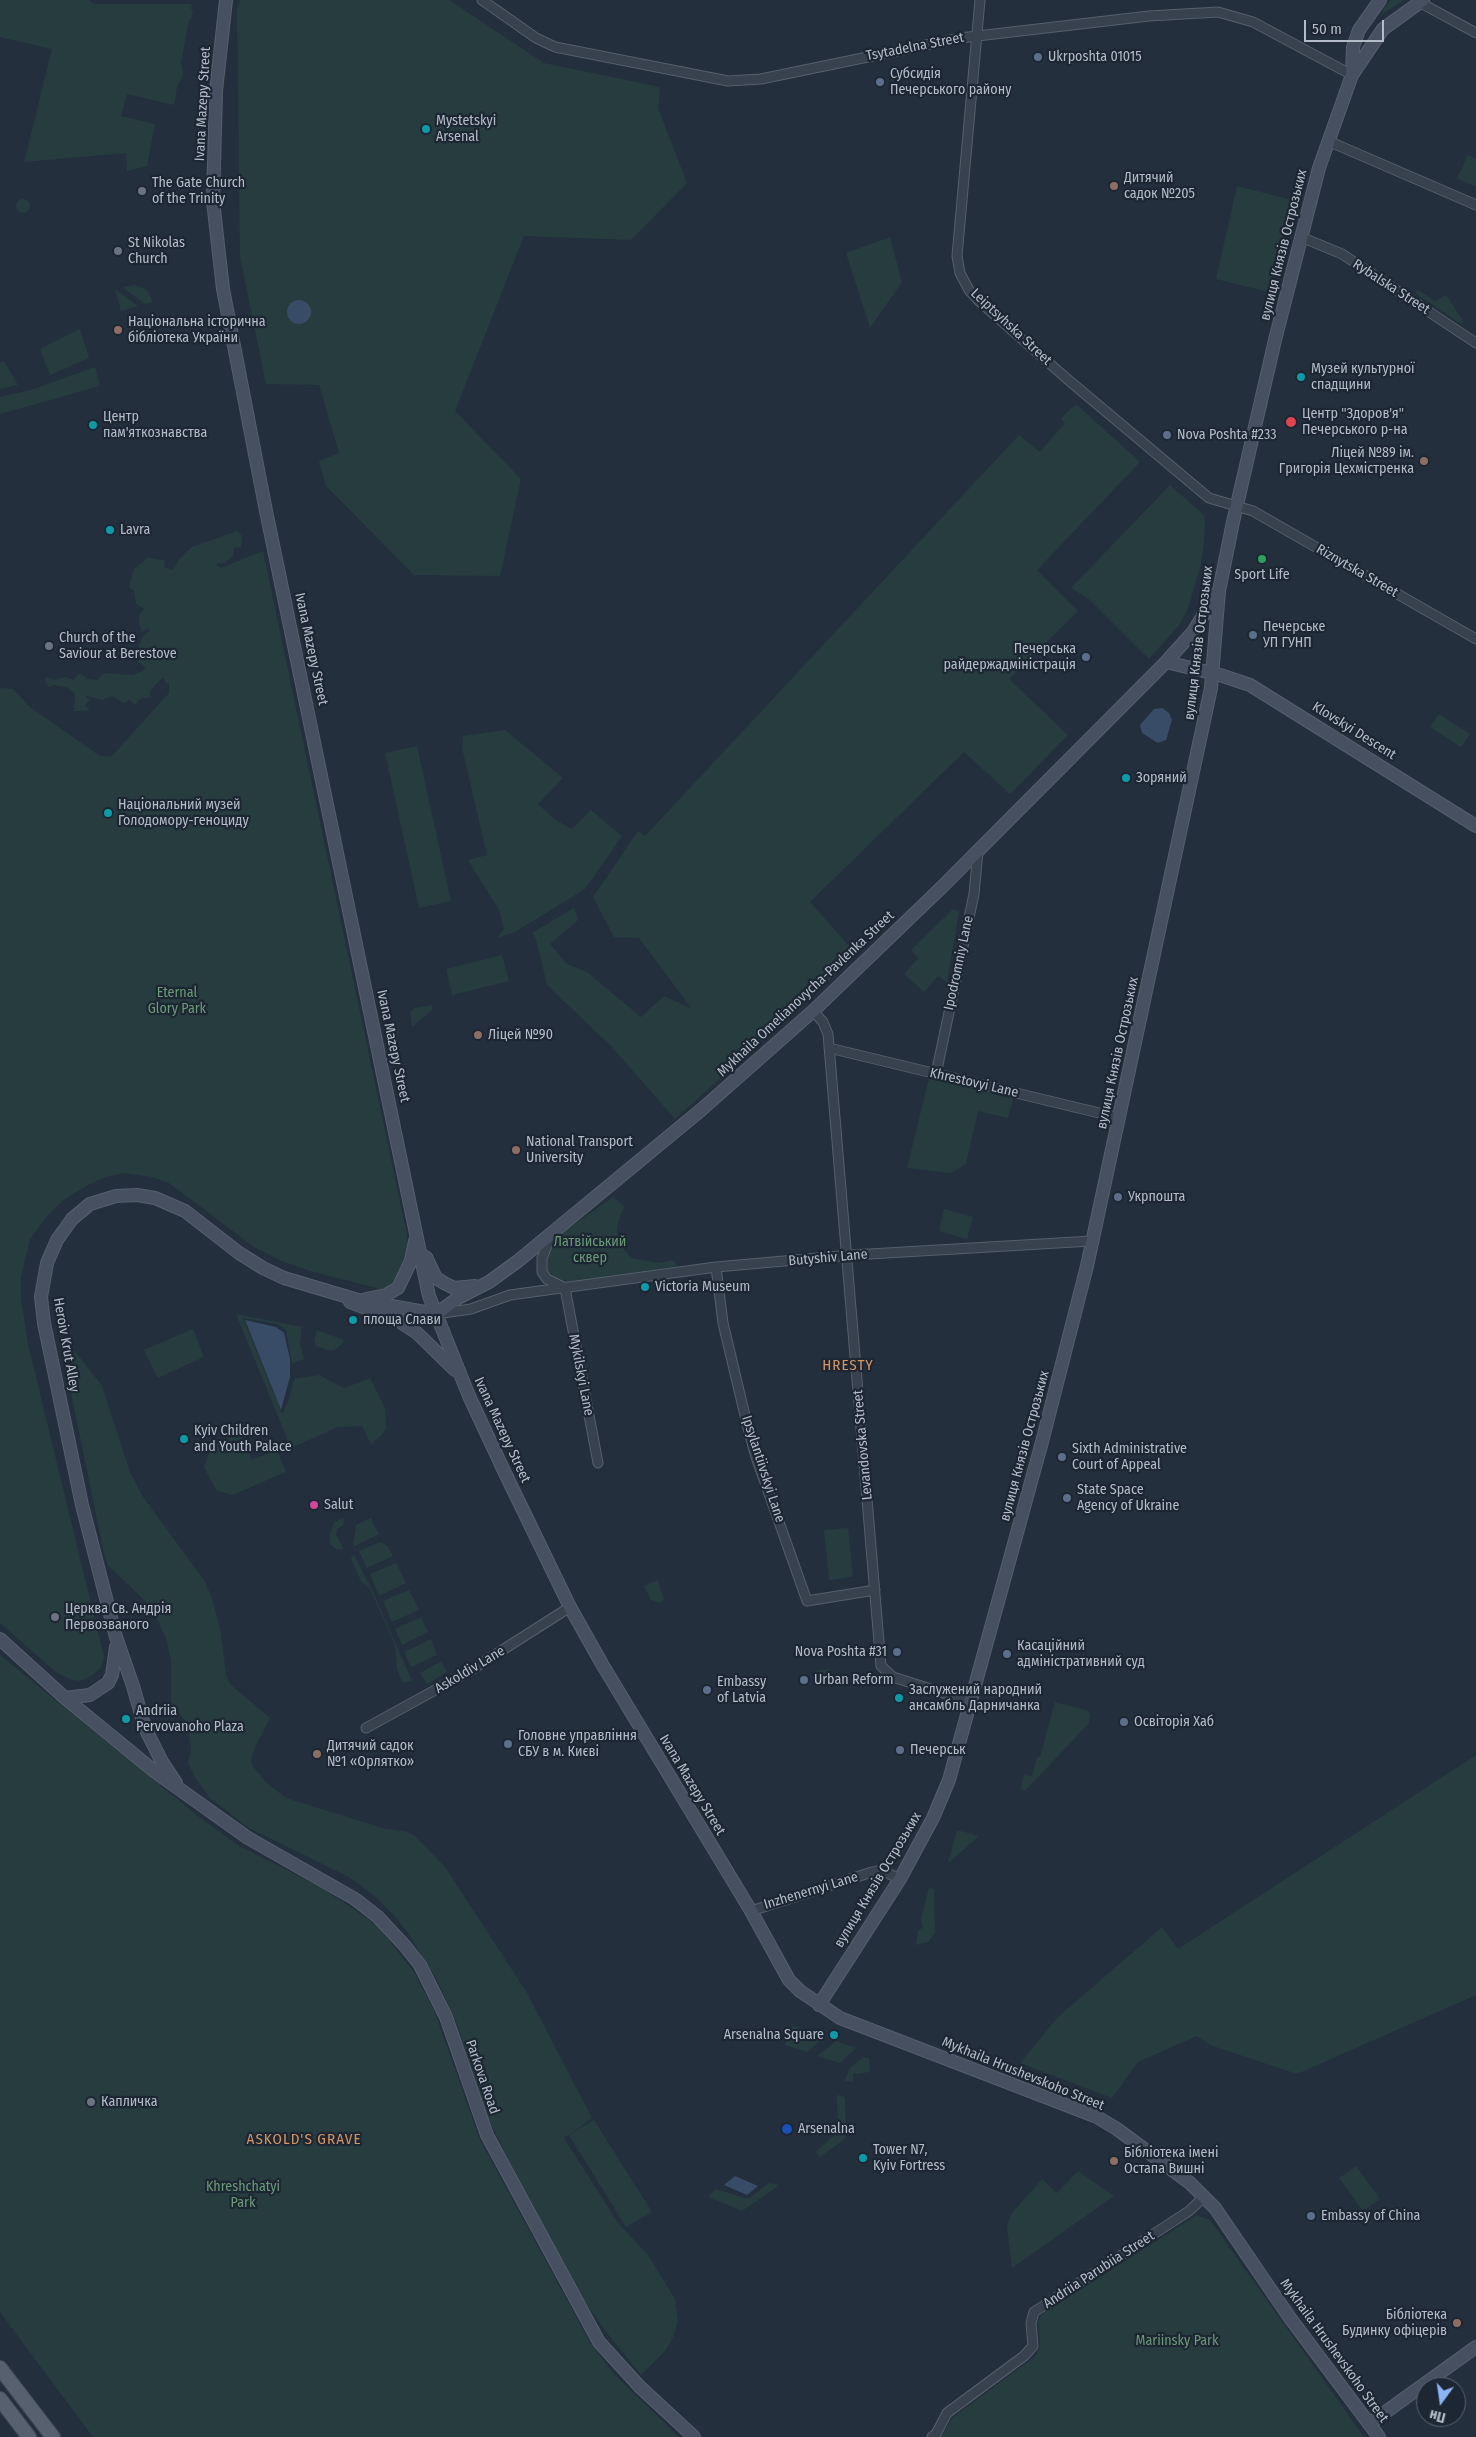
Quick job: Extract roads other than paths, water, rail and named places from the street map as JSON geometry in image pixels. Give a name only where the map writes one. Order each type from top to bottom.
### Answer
[{"type":"main road","name":"Ivana Mazepy Street","points":[[226,0],[216,91],[213,202],[223,289],[264,501],[429,1296],[462,1380],[570,1607],[632,1715],[751,1911],[789,1980],[819,2005]]},
{"type":"main road","name":"вулиця Князів Острозьких","points":[[1352,75],[1353,47],[1359,30],[1380,0]]},
{"type":"main road","name":"вулиця Князів Острозьких","points":[[819,2005],[900,1879],[940,1803],[971,1702],[1042,1442],[1092,1241],[1120,1118],[1211,688],[1219,591],[1237,506],[1301,237],[1328,141],[1352,75],[1383,29],[1421,1]]},
{"type":"main road","name":"Mykhaila Omelianovycha-Pavlenka Street","points":[[436,1314],[458,1298],[489,1282],[553,1233],[739,1078],[813,1011],[978,851],[1166,662],[1193,632],[1219,591]]},
{"type":"main road","points":[[1166,662],[1212,673]]},
{"type":"main road","name":"Klovskyi Descent","points":[[1212,673],[1250,685],[1476,826]]},
{"type":"main road","name":"Heroiv Krut Alley","points":[[116,1636],[82,1505],[44,1323],[41,1297],[44,1275],[50,1254],[60,1234],[72,1219],[90,1204],[103,1199],[137,1195],[155,1198],[185,1211],[263,1268],[284,1278],[358,1300],[436,1314]]},
{"type":"main road","points":[[417,1234],[436,1278],[454,1288],[469,1288],[489,1282]]},
{"type":"main road","points":[[358,1300],[386,1295],[398,1288],[411,1261],[417,1234]]},
{"type":"main road","points":[[332,1293],[363,1309],[397,1320],[417,1333],[453,1367],[462,1380]]},
{"type":"main road","points":[[65,1698],[90,1695],[108,1683],[112,1675],[116,1654],[116,1636]]},
{"type":"main road","points":[[116,1636],[145,1728],[162,1762],[180,1790]]},
{"type":"main road","points":[[0,1639],[65,1698],[132,1754],[180,1790]]},
{"type":"main road","name":"Parkova Road","points":[[180,1790],[248,1838],[355,1898],[378,1916],[406,1946],[420,1965],[446,2017],[487,2135],[599,2342],[640,2387],[694,2437]]},
{"type":"main road","name":"Mykhaila Hrushevskoho Street","points":[[819,2005],[840,2018],[864,2028],[1097,2117],[1166,2165],[1205,2196],[1215,2208],[1290,2318],[1379,2437]]},
{"type":"main road","points":[[1369,2424],[1476,2347]]},
{"type":"main road","points":[[0,2368],[53,2437]]},
{"type":"main road","points":[[0,2400],[29,2437]]},
{"type":"street","name":"Tsytadelna Street","points":[[482,0],[536,38],[555,47],[728,81],[761,79],[978,35],[1149,16],[1218,12],[1253,22],[1352,75]]},
{"type":"street","name":"Leiptsyhska Street","points":[[980,0],[957,256],[960,273],[969,290],[980,302],[1104,410],[1209,498],[1237,506]]},
{"type":"street","points":[[1421,1],[1476,33]]},
{"type":"street","points":[[1328,141],[1476,205]]},
{"type":"street","name":"Rybalska Street","points":[[1301,237],[1342,254],[1476,343]]},
{"type":"street","name":"Riznytska Street","points":[[1237,506],[1253,511],[1476,639]]},
{"type":"street","name":"Ipodromniy Lane","points":[[936,1074],[974,894],[978,851]]},
{"type":"street","name":"Levandovska Street","points":[[813,1011],[823,1022],[828,1034],[881,1666],[893,1677],[971,1702]]},
{"type":"street","name":"Khrestovyi Lane","points":[[829,1048],[1120,1118]]},
{"type":"street","points":[[553,1233],[540,1264],[547,1279],[565,1288]]},
{"type":"street","name":"Butyshiv Lane","points":[[436,1314],[471,1309],[510,1295],[716,1267],[848,1256],[1092,1241]]},
{"type":"street","name":"Ipsylantiivskyi Lane","points":[[716,1267],[723,1323],[746,1424],[808,1602],[875,1590]]},
{"type":"street","name":"Mykilskyi Lane","points":[[565,1288],[598,1462]]},
{"type":"street","name":"Askoldiv Lane","points":[[366,1728],[468,1672],[570,1607]]},
{"type":"street","name":"Inzhenernyi Lane","points":[[751,1911],[881,1870],[900,1879]]},
{"type":"street","name":"Andriia Parubiia Street","points":[[932,2437],[936,2434],[947,2413],[1024,2356],[1033,2346],[1031,2323],[1034,2312],[1189,2211],[1205,2196]]},
{"type":"water","points":[[299,300],[308,303],[311,312],[308,321],[299,324],[290,321],[287,312],[290,303]]},
{"type":"water","points":[[1162,708],[1169,713],[1172,720],[1166,740],[1158,743],[1142,733],[1140,725],[1154,709]]},
{"type":"water","points":[[245,1320],[276,1327],[284,1333],[290,1359],[290,1377],[281,1410]]},
{"type":"water","points":[[735,2176],[758,2186],[747,2195],[724,2185]]},
{"type":"place","name":"Ukrposhta 01015","points":[[1038,57]]},
{"type":"place","name":"Субсидія Печерського району","points":[[880,82]]},
{"type":"place","name":"Mystetskyi Arsenal","points":[[426,129]]},
{"type":"place","name":"Дитячий садок №205","points":[[1114,186]]},
{"type":"place","name":"The Gate Church of the Trinity","points":[[142,191]]},
{"type":"place","name":"St Nikolas Church","points":[[118,251]]},
{"type":"place","name":"Національна історична бібліотека України","points":[[118,330]]},
{"type":"place","name":"Музей культурної спадщини","points":[[1301,377]]},
{"type":"place","name":"Центр \"Здоров'я\" Печерського р-на","points":[[1291,422]]},
{"type":"place","name":"Центр пам'яткознавства","points":[[93,425]]},
{"type":"place","name":"Nova Poshta #233","points":[[1167,435]]},
{"type":"place","name":"Ліцей №89 ім. Григорія Цехмістренка","points":[[1424,461]]},
{"type":"place","name":"Lavra","points":[[110,530]]},
{"type":"place","name":"Sport Life","points":[[1262,559]]},
{"type":"place","name":"Печерське УП ГУНП","points":[[1253,635]]},
{"type":"place","name":"Church of the Saviour at Berestove","points":[[49,646]]},
{"type":"place","name":"Печерська райдержадміністрація","points":[[1086,657]]},
{"type":"place","name":"Зоряний","points":[[1126,778]]},
{"type":"place","name":"Національний музей Голодомору-геноциду","points":[[108,813]]},
{"type":"place","name":"Ліцей №90","points":[[478,1035]]},
{"type":"place","name":"National Transport University","points":[[516,1150]]},
{"type":"place","name":"Укрпошта","points":[[1118,1197]]},
{"type":"place","name":"Victoria Museum","points":[[645,1287]]},
{"type":"place","name":"площа Слави","points":[[353,1320]]},
{"type":"place","name":"Kyiv Children and Youth Palace","points":[[184,1439]]},
{"type":"place","name":"Sixth Administrative Court of Appeal","points":[[1062,1457]]},
{"type":"place","name":"State Space Agency of Ukraine","points":[[1067,1498]]},
{"type":"place","name":"Salut","points":[[314,1505]]},
{"type":"place","name":"Церква Св. Андрія Первозваного","points":[[55,1617]]},
{"type":"place","name":"Nova Poshta #31","points":[[897,1652]]},
{"type":"place","name":"Касаційний адміністративний суд","points":[[1007,1654]]},
{"type":"place","name":"Urban Reform","points":[[804,1680]]},
{"type":"place","name":"Embassy of Latvia","points":[[707,1690]]},
{"type":"place","name":"Заслужений народний ансамбль Дарничанка","points":[[899,1698]]},
{"type":"place","name":"Andriia Pervovanoho Plaza","points":[[126,1719]]},
{"type":"place","name":"Освіторія Хаб","points":[[1124,1722]]},
{"type":"place","name":"Головне управління СБУ в м. Києві","points":[[508,1744]]},
{"type":"place","name":"Печерськ","points":[[900,1750]]},
{"type":"place","name":"Дитячий садок №1 «Орлятко»","points":[[317,1754]]},
{"type":"place","name":"Arsenalna Square","points":[[834,2035]]},
{"type":"place","name":"Капличка","points":[[91,2102]]},
{"type":"place","name":"Arsenalna","points":[[787,2129]]},
{"type":"place","name":"Tower N7, Kyiv Fortress","points":[[863,2158]]},
{"type":"place","name":"Бібліотека імені Остапа Вишні","points":[[1114,2161]]},
{"type":"place","name":"Embassy of China","points":[[1311,2216]]},
{"type":"place","name":"Бібліотека Будинку офіцерів","points":[[1457,2323]]},
{"type":"district","name":"HRESTY","points":[[848,1366]]},
{"type":"district","name":"ASKOLD'S GRAVE","points":[[304,2140]]},
{"type":"park label","name":"Eternal Glory Park","points":[[177,1002]]},
{"type":"park label","name":"Латвійський сквер","points":[[590,1250]]},
{"type":"park label","name":"Khreshchatyi Park","points":[[243,2196]]},
{"type":"park label","name":"Mariinsky Park","points":[[1177,2341]]}]
